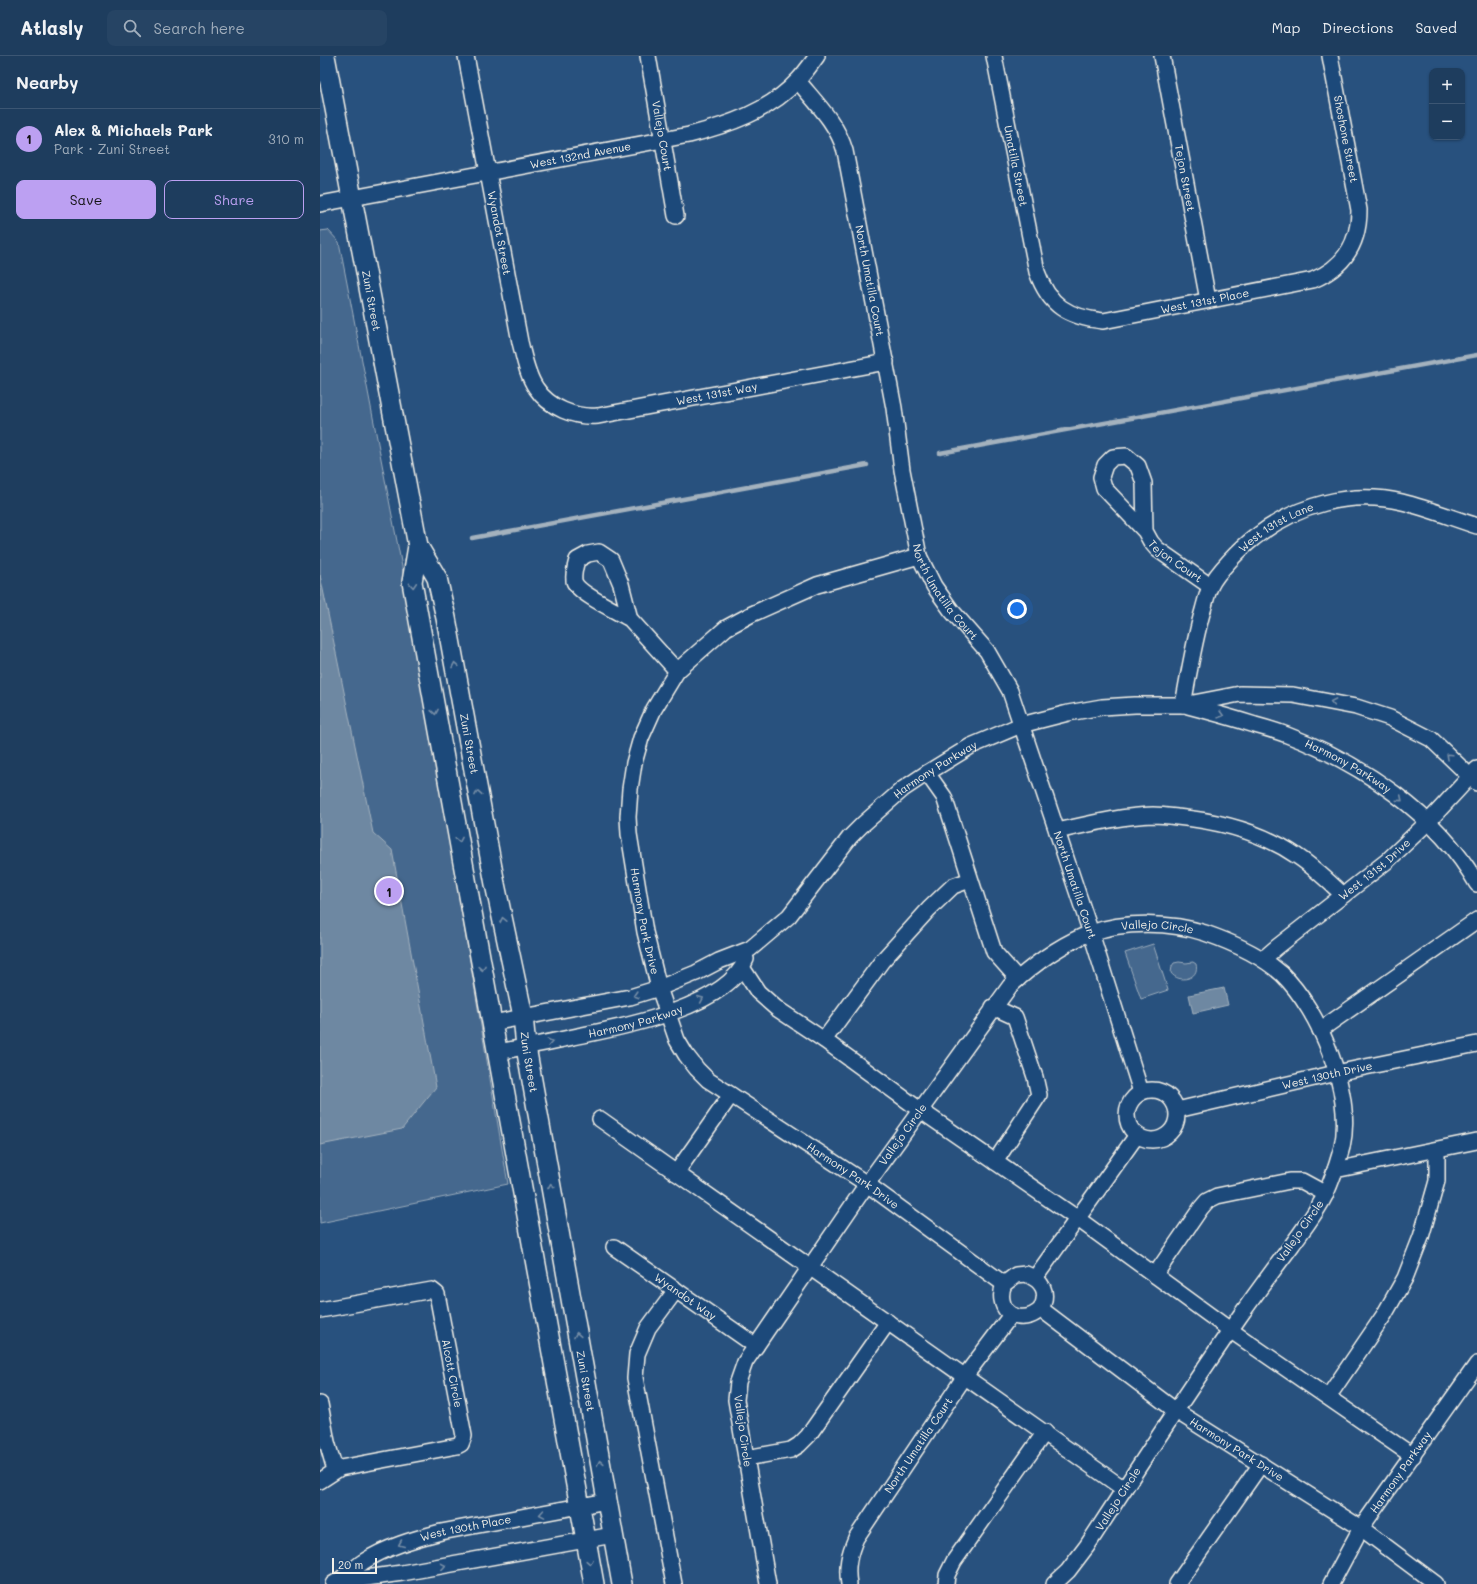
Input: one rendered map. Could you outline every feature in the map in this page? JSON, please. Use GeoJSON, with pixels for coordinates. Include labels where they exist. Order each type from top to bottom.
{"type":"FeatureCollection","features":[{"type":"Feature","properties":{"kind":"main road","name":"Zuni Street"},"geometry":{"type":"LineString","coordinates":[[325,56],[418,546],[437,578],[446,618],[495,884],[523,1016],[526,1047],[622,1584]]}},
{"type":"Feature","properties":{"kind":"main road","name":"Zuni Street"},"geometry":{"type":"LineString","coordinates":[[418,546],[412,582],[594,1584]]}},
{"type":"Feature","properties":{"kind":"street","name":"Wyandot Street"},"geometry":{"type":"LineString","coordinates":[[466,56],[525,364],[535,388],[550,403]]}},
{"type":"Feature","properties":{"kind":"street","name":"Vallejo Court"},"geometry":{"type":"LineString","coordinates":[[648,56],[676,216]]}},
{"type":"Feature","properties":{"kind":"street","name":"West 132nd Avenue"},"geometry":{"type":"LineString","coordinates":[[320,204],[710,130],[742,119],[773,101],[798,81],[817,56]]}},
{"type":"Feature","properties":{"kind":"street","name":"Umatilla Street"},"geometry":{"type":"LineString","coordinates":[[994,56],[1038,275]]}},
{"type":"Feature","properties":{"kind":"street","name":"Tejon Street"},"geometry":{"type":"LineString","coordinates":[[1162,56],[1208,300]]}},
{"type":"Feature","properties":{"kind":"street","name":"Shoshone Street"},"geometry":{"type":"LineString","coordinates":[[1330,56],[1359,210],[1359,222]]}},
{"type":"Feature","properties":{"kind":"street","name":"North Umatilla Court"},"geometry":{"type":"LineString","coordinates":[[798,81],[831,122],[842,141],[886,362],[902,470],[919,556],[934,586],[951,610],[987,651],[1010,691],[1091,933],[1141,1092]]}},
{"type":"Feature","properties":{"kind":"street","name":"West 131st Place"},"geometry":{"type":"LineString","coordinates":[[1038,275],[1046,292],[1055,302],[1068,312],[1084,318],[1103,321],[1313,280],[1334,269],[1349,252],[1354,241],[1359,222]]}},
{"type":"Feature","properties":{"kind":"street","name":"West 131st Way"},"geometry":{"type":"LineString","coordinates":[[550,403],[571,414],[598,416],[886,362]]}},
{"type":"Feature","properties":{"kind":"street","name":"Tejon Court"},"geometry":{"type":"LineString","coordinates":[[1145,531],[1144,483],[1138,466],[1126,456],[1113,457],[1105,465],[1103,471],[1101,478],[1104,488],[1145,531],[1157,549],[1210,586]]}},
{"type":"Feature","properties":{"kind":"street","name":"West 131st Lane"},"geometry":{"type":"LineString","coordinates":[[1183,705],[1192,652],[1210,586],[1232,558],[1246,544],[1266,529],[1281,520],[1317,504],[1345,499],[1382,499],[1420,507],[1477,526]]}},
{"type":"Feature","properties":{"kind":"street"},"geometry":{"type":"LineString","coordinates":[[630,618],[621,584],[611,560],[599,552],[588,554],[577,560],[574,571],[574,582],[581,592],[630,618],[677,671]]}},
{"type":"Feature","properties":{"kind":"street","name":"Harmony Park Drive"},"geometry":{"type":"LineString","coordinates":[[919,556],[817,586],[752,614],[726,628],[714,637],[677,671],[654,710],[634,762],[628,817],[644,932],[659,988],[677,1040],[686,1055],[708,1080],[867,1184],[1004,1284]]}},
{"type":"Feature","properties":{"kind":"street","name":"Harmony Parkway"},"geometry":{"type":"LineString","coordinates":[[492,1023],[630,997],[659,988],[750,949],[789,916],[850,837],[903,789],[971,746],[1022,726],[1068,713],[1102,707],[1183,705],[1240,694],[1293,695],[1356,707],[1390,718],[1431,739],[1475,776]]}},
{"type":"Feature","properties":{"kind":"street","name":"Harmony Parkway"},"geometry":{"type":"LineString","coordinates":[[1183,705],[1287,734],[1342,760],[1391,791],[1428,822],[1470,871],[1477,884]]}},
{"type":"Feature","properties":{"kind":"street"},"geometry":{"type":"LineString","coordinates":[[927,773],[944,797],[994,952],[1018,979]]}},
{"type":"Feature","properties":{"kind":"street","name":"West 131st Drive"},"geometry":{"type":"LineString","coordinates":[[1263,959],[1277,946],[1387,861],[1475,776]]}},
{"type":"Feature","properties":{"kind":"street"},"geometry":{"type":"LineString","coordinates":[[1057,831],[1110,819],[1154,815],[1200,819],[1235,827],[1268,840],[1296,855],[1325,877],[1343,895]]}},
{"type":"Feature","properties":{"kind":"street"},"geometry":{"type":"LineString","coordinates":[[824,1040],[882,961],[929,909],[953,886],[970,880]]}},
{"type":"Feature","properties":{"kind":"street"},"geometry":{"type":"LineString","coordinates":[[1320,1030],[1477,920]]}},
{"type":"Feature","properties":{"kind":"street","name":"Vallejo Circle"},"geometry":{"type":"LineString","coordinates":[[768,1584],[736,1400],[741,1372],[756,1346],[867,1184],[993,1007],[1010,986],[1033,964],[1060,948],[1091,933],[1123,926],[1148,925],[1191,929],[1216,937],[1263,959],[1282,974],[1295,990],[1310,1012],[1330,1051],[1343,1101],[1344,1127],[1342,1145],[1326,1194],[1312,1218],[1230,1330],[1074,1563],[1054,1584]]}},
{"type":"Feature","properties":{"kind":"street","name":"Harmony Parkway"},"geometry":{"type":"LineString","coordinates":[[498,1052],[636,1024],[668,1014],[708,996],[728,982],[743,969],[750,949]]}},
{"type":"Feature","properties":{"kind":"street"},"geometry":{"type":"LineString","coordinates":[[743,969],[758,992],[776,1008],[824,1040],[920,1110],[1078,1219],[1230,1330],[1413,1456]]}},
{"type":"Feature","properties":{"kind":"street"},"geometry":{"type":"LineString","coordinates":[[993,1007],[1014,1017],[1035,1076],[1039,1095],[995,1162]]}},
{"type":"Feature","properties":{"kind":"street","name":"West 130th Drive"},"geometry":{"type":"LineString","coordinates":[[1177,1110],[1336,1073],[1477,1044]]}},
{"type":"Feature","properties":{"kind":"street"},"geometry":{"type":"LineString","coordinates":[[1152,1089],[1163,1092],[1172,1099],[1177,1110],[1177,1120],[1173,1129],[1166,1136],[1156,1140],[1146,1139],[1137,1135],[1129,1125],[1126,1113],[1131,1100],[1141,1092],[1152,1089]]}},
{"type":"Feature","properties":{"kind":"street"},"geometry":{"type":"LineString","coordinates":[[676,1173],[731,1095]]}},
{"type":"Feature","properties":{"kind":"street"},"geometry":{"type":"LineString","coordinates":[[600,1119],[1124,1489]]}},
{"type":"Feature","properties":{"kind":"street"},"geometry":{"type":"LineString","coordinates":[[1035,1278],[1137,1135]]}},
{"type":"Feature","properties":{"kind":"street"},"geometry":{"type":"LineString","coordinates":[[1335,1170],[1477,1141]]}},
{"type":"Feature","properties":{"kind":"street"},"geometry":{"type":"LineString","coordinates":[[1328,1397],[1384,1315],[1405,1278],[1421,1237],[1438,1181],[1437,1150]]}},
{"type":"Feature","properties":{"kind":"street"},"geometry":{"type":"LineString","coordinates":[[1154,1275],[1201,1208],[1207,1201],[1217,1196],[1290,1181],[1302,1181],[1326,1194]]}},
{"type":"Feature","properties":{"kind":"street","name":"Wyandot Way"},"geometry":{"type":"LineString","coordinates":[[614,1247],[756,1346]]}},
{"type":"Feature","properties":{"kind":"street"},"geometry":{"type":"LineString","coordinates":[[1026,1274],[1035,1278],[1042,1285],[1045,1294],[1041,1309],[1030,1317],[1020,1318],[1011,1315],[1004,1307],[1001,1298],[1004,1284],[1016,1275],[1026,1274]]}},
{"type":"Feature","properties":{"kind":"street","name":"Alcott Circle"},"geometry":{"type":"LineString","coordinates":[[320,1310],[432,1290],[435,1291],[437,1294],[464,1436],[461,1444],[458,1446],[340,1468],[320,1481]]}},
{"type":"Feature","properties":{"kind":"street"},"geometry":{"type":"LineString","coordinates":[[674,1584],[635,1378],[637,1354],[648,1328],[676,1290]]}},
{"type":"Feature","properties":{"kind":"street","name":"Harmony Park Drive"},"geometry":{"type":"LineString","coordinates":[[1041,1309],[1176,1411],[1362,1528],[1436,1584]]}},
{"type":"Feature","properties":{"kind":"street","name":"North Umatilla Court"},"geometry":{"type":"LineString","coordinates":[[849,1584],[847,1575],[848,1558],[856,1538],[965,1376],[1011,1315]]}},
{"type":"Feature","properties":{"kind":"street"},"geometry":{"type":"LineString","coordinates":[[746,1458],[791,1450],[799,1445],[808,1436],[888,1322]]}},
{"type":"Feature","properties":{"kind":"street","name":"Harmony Parkway"},"geometry":{"type":"LineString","coordinates":[[1331,1584],[1362,1528],[1477,1364]]}},
{"type":"Feature","properties":{"kind":"street"},"geometry":{"type":"LineString","coordinates":[[320,1404],[327,1442],[335,1470]]}},
{"type":"Feature","properties":{"kind":"street"},"geometry":{"type":"LineString","coordinates":[[946,1584],[947,1576],[954,1561],[1045,1432]]}},
{"type":"Feature","properties":{"kind":"street"},"geometry":{"type":"LineString","coordinates":[[1177,1584],[1261,1464]]}},
{"type":"Feature","properties":{"kind":"street","name":"West 130th Place"},"geometry":{"type":"LineString","coordinates":[[334,1583],[363,1562],[405,1542],[417,1538],[440,1532],[607,1501]]}},
{"type":"Feature","properties":{"kind":"street","name":"West 130th Place"},"geometry":{"type":"LineString","coordinates":[[334,1583],[402,1573],[613,1535]]}},
{"type":"Feature","properties":{"kind":"shaded area"},"geometry":{"type":"Polygon","coordinates":[[[328,230],[339,242],[408,598],[508,1184],[320,1223],[320,231],[328,230]]]}},
{"type":"Feature","properties":{"kind":"shaded area"},"geometry":{"type":"Polygon","coordinates":[[[320,575],[373,833],[392,850],[436,1087],[402,1129],[320,1145],[320,575]]]}},
{"type":"Feature","properties":{"kind":"shaded area"},"geometry":{"type":"Polygon","coordinates":[[[1153,944],[1168,990],[1141,999],[1125,953],[1153,944]]]}},
{"type":"Feature","properties":{"kind":"shaded area"},"geometry":{"type":"Polygon","coordinates":[[[1193,962],[1196,964],[1195,973],[1188,978],[1183,979],[1175,976],[1171,973],[1172,966],[1174,963],[1193,962]]]}},
{"type":"Feature","properties":{"kind":"shaded area"},"geometry":{"type":"Polygon","coordinates":[[[1224,988],[1228,1005],[1193,1013],[1189,995],[1224,988]]]}},
{"type":"Feature","properties":{"kind":"waterway"},"geometry":{"type":"LineString","coordinates":[[940,453],[1477,355]]}},
{"type":"Feature","properties":{"kind":"waterway"},"geometry":{"type":"LineString","coordinates":[[472,538],[867,465]]}},
{"type":"Feature","properties":{"kind":"place","name":"Alex & Michaels Park"},"geometry":{"type":"Point","coordinates":[389,891]}}]}
